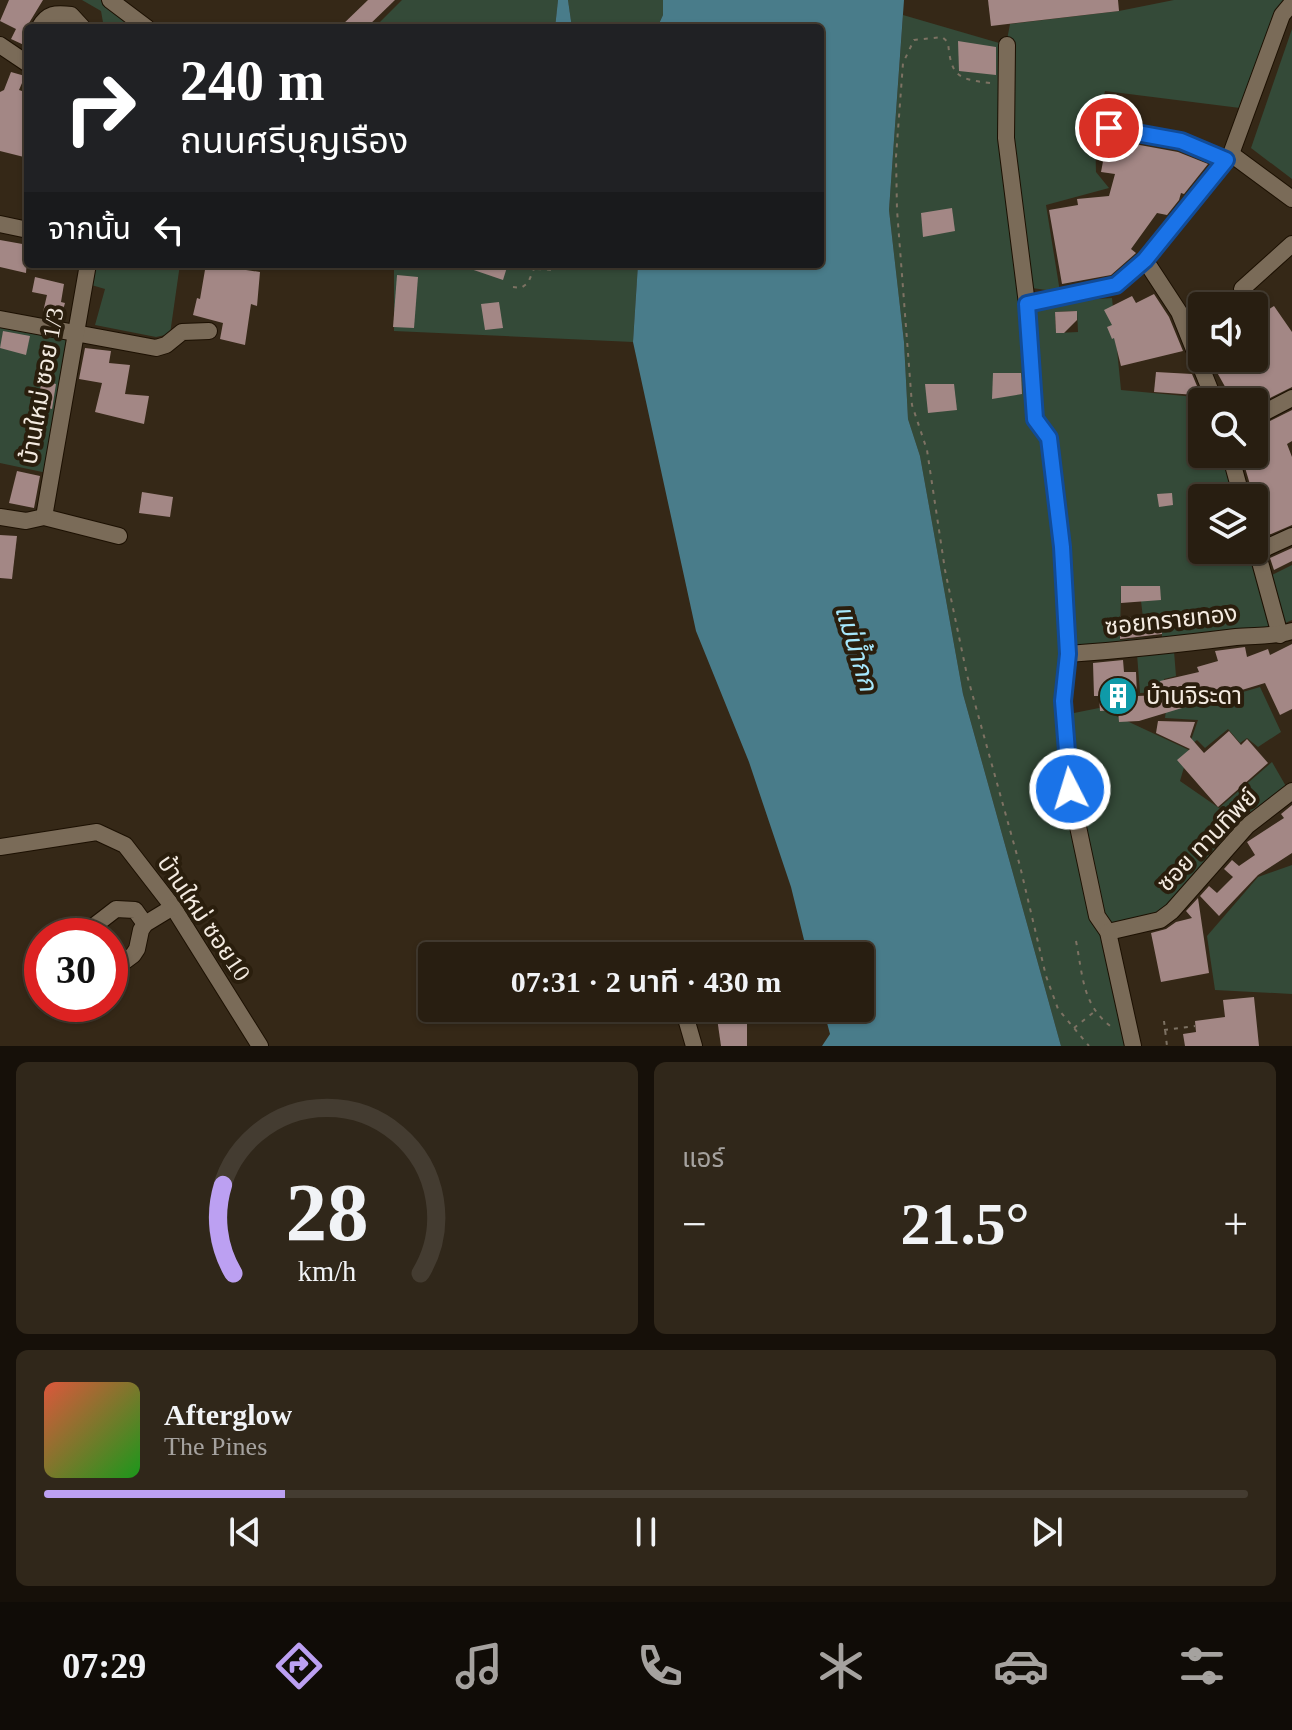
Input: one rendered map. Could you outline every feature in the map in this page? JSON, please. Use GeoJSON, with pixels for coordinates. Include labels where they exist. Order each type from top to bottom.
{"type":"FeatureCollection","features":[{"type":"Feature","properties":{"kind":"street"},"geometry":{"type":"LineString","coordinates":[[110,0],[142,24]]}},
{"type":"Feature","properties":{"kind":"street"},"geometry":{"type":"LineString","coordinates":[[1027,304],[1116,285],[1145,260],[1228,157],[1282,15],[1291,2]]}},
{"type":"Feature","properties":{"kind":"street"},"geometry":{"type":"LineString","coordinates":[[41,24],[56,13],[71,15],[79,24]]}},
{"type":"Feature","properties":{"kind":"street"},"geometry":{"type":"LineString","coordinates":[[0,45],[24,58]]}},
{"type":"Feature","properties":{"kind":"street"},"geometry":{"type":"LineString","coordinates":[[1007,45],[1006,138],[1027,304],[1035,419],[1049,438],[1062,547],[1068,654],[1063,701],[1070,789],[1097,916],[1108,932],[1132,1039]]}},
{"type":"Feature","properties":{"kind":"street"},"geometry":{"type":"LineString","coordinates":[[1109,128],[1181,141],[1228,157],[1292,199]]}},
{"type":"Feature","properties":{"kind":"street"},"geometry":{"type":"LineString","coordinates":[[0,224],[24,229]]}},
{"type":"Feature","properties":{"kind":"street"},"geometry":{"type":"LineString","coordinates":[[1242,289],[1292,244]]}},
{"type":"Feature","properties":{"kind":"street"},"geometry":{"type":"LineString","coordinates":[[1145,260],[1179,312],[1209,388]]}},
{"type":"Feature","properties":{"kind":"street","name":"บ้านใหม่ ซอย 1/3"},"geometry":{"type":"LineString","coordinates":[[44,517],[87,268]]}},
{"type":"Feature","properties":{"kind":"street"},"geometry":{"type":"LineString","coordinates":[[0,319],[156,348],[166,345],[182,332],[209,331]]}},
{"type":"Feature","properties":{"kind":"street"},"geometry":{"type":"LineString","coordinates":[[1268,411],[1292,398]]}},
{"type":"Feature","properties":{"kind":"street"},"geometry":{"type":"LineString","coordinates":[[0,517],[26,521],[44,517],[119,536]]}},
{"type":"Feature","properties":{"kind":"street"},"geometry":{"type":"LineString","coordinates":[[1268,543],[1292,536]]}},
{"type":"Feature","properties":{"kind":"street"},"geometry":{"type":"LineString","coordinates":[[1262,564],[1286,633]]}},
{"type":"Feature","properties":{"kind":"street","name":"ซอยทรายทอง"},"geometry":{"type":"LineString","coordinates":[[1068,654],[1156,648],[1286,633]]}},
{"type":"Feature","properties":{"kind":"street","name":"ซอย ทานทิพย์"},"geometry":{"type":"LineString","coordinates":[[1108,932],[1160,920],[1172,911],[1247,826],[1292,791]]}},
{"type":"Feature","properties":{"kind":"street","name":"บ้านใหม่ ซอย10"},"geometry":{"type":"LineString","coordinates":[[0,847],[97,832],[125,845],[173,907],[260,1046]]}},
{"type":"Feature","properties":{"kind":"street"},"geometry":{"type":"LineString","coordinates":[[128,959],[137,949],[145,924],[173,907]]}},
{"type":"Feature","properties":{"kind":"street"},"geometry":{"type":"LineString","coordinates":[[104,918],[116,909],[135,910],[145,924]]}},
{"type":"Feature","properties":{"kind":"street"},"geometry":{"type":"LineString","coordinates":[[687,1022],[694,1046]]}},
{"type":"Feature","properties":{"kind":"path"},"geometry":{"type":"LineString","coordinates":[[1007,85],[964,80],[950,63],[948,42],[942,37],[914,40],[903,63],[896,157],[912,405],[927,450],[941,546],[967,675],[1020,866],[1046,976],[1058,1009],[1089,1046]]}},
{"type":"Feature","properties":{"kind":"path"},"geometry":{"type":"LineString","coordinates":[[513,287],[521,288],[528,283],[535,268]]}},
{"type":"Feature","properties":{"kind":"path"},"geometry":{"type":"LineString","coordinates":[[538,268],[540,271],[555,268]]}},
{"type":"Feature","properties":{"kind":"path"},"geometry":{"type":"LineString","coordinates":[[1076,941],[1086,993],[1094,1012],[1132,1039]]}},
{"type":"Feature","properties":{"kind":"path"},"geometry":{"type":"LineString","coordinates":[[1073,1029],[1094,1012]]}},
{"type":"Feature","properties":{"kind":"path"},"geometry":{"type":"LineString","coordinates":[[1164,1021],[1167,1046]]}},
{"type":"Feature","properties":{"kind":"path"},"geometry":{"type":"LineString","coordinates":[[1164,1030],[1195,1026]]}},
{"type":"Feature","properties":{"kind":"green space"},"geometry":{"type":"Polygon","coordinates":[[[82,0],[102,0],[135,24],[103,24],[101,11],[82,0]]]}},
{"type":"Feature","properties":{"kind":"green space"},"geometry":{"type":"Polygon","coordinates":[[[402,0],[558,0],[555,24],[378,24],[402,0]]]}},
{"type":"Feature","properties":{"kind":"green space"},"geometry":{"type":"Polygon","coordinates":[[[568,0],[663,0],[663,15],[659,24],[571,24],[568,0]]]}},
{"type":"Feature","properties":{"kind":"green space"},"geometry":{"type":"Polygon","coordinates":[[[1174,0],[1289,0],[1248,109],[1105,91],[1095,133],[1096,172],[1109,188],[1046,205],[1060,292],[1025,287],[1027,304],[1112,298],[1121,390],[1188,396],[1188,468],[1234,468],[1238,484],[1188,484],[1188,564],[1258,564],[1280,635],[1068,655],[1064,715],[1099,708],[1189,750],[1180,781],[1219,808],[1272,762],[1287,788],[1172,911],[1109,933],[1133,1046],[1061,1046],[963,694],[920,456],[908,419],[904,342],[889,210],[903,15],[1006,45],[1010,24],[1119,11],[1174,0]],[[1077,311],[1055,312],[1056,333],[1078,332],[1077,311]],[[1121,587],[1120,640],[1162,637],[1162,620],[1143,618],[1141,601],[1121,587]]]}},
{"type":"Feature","properties":{"kind":"green space"},"geometry":{"type":"Polygon","coordinates":[[[1292,29],[1292,179],[1251,148],[1292,29]]]}},
{"type":"Feature","properties":{"kind":"green space"},"geometry":{"type":"Polygon","coordinates":[[[90,268],[179,268],[170,334],[156,337],[95,325],[105,289],[88,284],[90,268]]]}},
{"type":"Feature","properties":{"kind":"green space"},"geometry":{"type":"Polygon","coordinates":[[[394,268],[638,268],[633,342],[394,331],[394,268]]]}},
{"type":"Feature","properties":{"kind":"green space"},"geometry":{"type":"Polygon","coordinates":[[[0,323],[71,334],[47,473],[0,463],[0,323]]]}},
{"type":"Feature","properties":{"kind":"green space"},"geometry":{"type":"Polygon","coordinates":[[[1292,565],[1292,620],[1281,625],[1268,577],[1292,565]]]}},
{"type":"Feature","properties":{"kind":"green space"},"geometry":{"type":"Polygon","coordinates":[[[1174,651],[1176,676],[1164,679],[1165,687],[1160,688],[1160,692],[1140,693],[1137,654],[1174,651]]]}},
{"type":"Feature","properties":{"kind":"green space"},"geometry":{"type":"Polygon","coordinates":[[[1260,687],[1281,732],[1258,747],[1247,738],[1240,743],[1228,729],[1205,748],[1197,740],[1189,746],[1198,720],[1165,718],[1166,710],[1205,703],[1260,687]]]}},
{"type":"Feature","properties":{"kind":"green space"},"geometry":{"type":"Polygon","coordinates":[[[1292,865],[1292,994],[1215,990],[1207,936],[1258,877],[1292,865]]]}},
{"type":"Feature","properties":{"kind":"water"},"geometry":{"type":"Polygon","coordinates":[[[558,0],[568,0],[571,24],[555,24],[558,0]]]}},
{"type":"Feature","properties":{"kind":"water","name":"แม่น้ำกก"},"geometry":{"type":"Polygon","coordinates":[[[663,0],[904,0],[889,210],[904,342],[908,419],[920,456],[963,694],[1061,1046],[822,1046],[830,1034],[827,1022],[874,1022],[874,942],[805,942],[791,887],[749,762],[696,631],[633,342],[638,268],[824,268],[824,24],[659,24],[663,15],[663,0]]]}},
{"type":"Feature","properties":{"kind":"building"},"geometry":{"type":"Polygon","coordinates":[[[9,0],[43,0],[29,24],[24,24],[24,45],[11,39],[16,29],[0,21],[9,0]]]}},
{"type":"Feature","properties":{"kind":"building"},"geometry":{"type":"Polygon","coordinates":[[[368,0],[395,0],[370,24],[343,24],[368,0]]]}},
{"type":"Feature","properties":{"kind":"building"},"geometry":{"type":"Polygon","coordinates":[[[988,0],[1118,0],[1119,11],[991,26],[988,0]]]}},
{"type":"Feature","properties":{"kind":"building"},"geometry":{"type":"Polygon","coordinates":[[[958,41],[996,47],[996,75],[959,71],[958,41]]]}},
{"type":"Feature","properties":{"kind":"building"},"geometry":{"type":"Polygon","coordinates":[[[11,72],[24,76],[19,90],[24,92],[24,157],[0,151],[0,92],[4,90],[11,72]]]}},
{"type":"Feature","properties":{"kind":"building"},"geometry":{"type":"Polygon","coordinates":[[[1099,133],[1107,139],[1178,152],[1208,164],[1184,194],[1181,193],[1167,215],[1157,213],[1131,249],[1136,253],[1111,275],[1062,284],[1049,210],[1078,205],[1077,199],[1109,196],[1115,174],[1101,172],[1105,151],[1101,150],[1103,141],[1098,141],[1099,133]]]}},
{"type":"Feature","properties":{"kind":"building"},"geometry":{"type":"Polygon","coordinates":[[[952,208],[955,231],[923,237],[921,213],[952,208]]]}},
{"type":"Feature","properties":{"kind":"building"},"geometry":{"type":"Polygon","coordinates":[[[0,240],[24,244],[26,273],[0,267],[0,240]]]}},
{"type":"Feature","properties":{"kind":"building"},"geometry":{"type":"Polygon","coordinates":[[[205,268],[260,272],[257,306],[251,304],[245,345],[220,339],[223,323],[193,315],[197,298],[200,299],[205,268]]]}},
{"type":"Feature","properties":{"kind":"building"},"geometry":{"type":"Polygon","coordinates":[[[468,268],[507,268],[503,280],[468,268]]]}},
{"type":"Feature","properties":{"kind":"building"},"geometry":{"type":"Polygon","coordinates":[[[397,275],[418,277],[414,328],[393,327],[397,275]]]}},
{"type":"Feature","properties":{"kind":"building"},"geometry":{"type":"Polygon","coordinates":[[[35,277],[64,284],[61,302],[65,303],[61,317],[43,312],[47,295],[32,292],[35,277]]]}},
{"type":"Feature","properties":{"kind":"building"},"geometry":{"type":"Polygon","coordinates":[[[1154,294],[1169,317],[1183,351],[1121,366],[1114,338],[1107,327],[1112,325],[1104,310],[1132,296],[1136,303],[1154,294]]]}},
{"type":"Feature","properties":{"kind":"building"},"geometry":{"type":"Polygon","coordinates":[[[499,302],[503,328],[485,330],[481,304],[499,302]]]}},
{"type":"Feature","properties":{"kind":"building"},"geometry":{"type":"Polygon","coordinates":[[[1274,306],[1292,332],[1292,387],[1268,399],[1268,388],[1226,388],[1217,372],[1268,372],[1268,310],[1274,306]]]}},
{"type":"Feature","properties":{"kind":"building"},"geometry":{"type":"Polygon","coordinates":[[[1077,311],[1077,320],[1064,333],[1056,333],[1055,312],[1077,311]]]}},
{"type":"Feature","properties":{"kind":"building"},"geometry":{"type":"Polygon","coordinates":[[[3,331],[30,336],[26,355],[0,348],[3,331]]]}},
{"type":"Feature","properties":{"kind":"building"},"geometry":{"type":"Polygon","coordinates":[[[85,348],[111,351],[109,363],[130,365],[125,394],[149,396],[144,424],[95,412],[102,383],[79,379],[85,348]]]}},
{"type":"Feature","properties":{"kind":"building"},"geometry":{"type":"Polygon","coordinates":[[[1156,372],[1192,374],[1197,386],[1188,388],[1188,394],[1154,392],[1156,372]]]}},
{"type":"Feature","properties":{"kind":"building"},"geometry":{"type":"Polygon","coordinates":[[[993,373],[1021,373],[1022,394],[992,399],[993,373]]]}},
{"type":"Feature","properties":{"kind":"building"},"geometry":{"type":"Polygon","coordinates":[[[42,381],[56,384],[52,409],[36,405],[42,381]]]}},
{"type":"Feature","properties":{"kind":"building"},"geometry":{"type":"Polygon","coordinates":[[[925,384],[954,384],[957,410],[928,413],[925,384]]]}},
{"type":"Feature","properties":{"kind":"building"},"geometry":{"type":"Polygon","coordinates":[[[1292,410],[1292,441],[1287,444],[1292,457],[1292,525],[1268,535],[1268,484],[1250,484],[1245,468],[1268,468],[1268,422],[1292,410]]]}},
{"type":"Feature","properties":{"kind":"building"},"geometry":{"type":"Polygon","coordinates":[[[17,471],[40,476],[34,508],[9,503],[17,471]]]}},
{"type":"Feature","properties":{"kind":"building"},"geometry":{"type":"Polygon","coordinates":[[[142,492],[173,497],[170,517],[139,513],[142,492]]]}},
{"type":"Feature","properties":{"kind":"building"},"geometry":{"type":"Polygon","coordinates":[[[1172,493],[1173,505],[1159,507],[1157,494],[1172,493]]]}},
{"type":"Feature","properties":{"kind":"building"},"geometry":{"type":"Polygon","coordinates":[[[0,535],[17,536],[12,579],[0,578],[0,535]]]}},
{"type":"Feature","properties":{"kind":"building"},"geometry":{"type":"Polygon","coordinates":[[[1292,548],[1292,561],[1274,570],[1270,558],[1292,548]]]}},
{"type":"Feature","properties":{"kind":"building"},"geometry":{"type":"Polygon","coordinates":[[[1121,586],[1160,586],[1161,600],[1121,603],[1121,586]]]}},
{"type":"Feature","properties":{"kind":"building"},"geometry":{"type":"Polygon","coordinates":[[[1120,616],[1162,620],[1162,634],[1120,639],[1120,616]]]}},
{"type":"Feature","properties":{"kind":"building"},"geometry":{"type":"Polygon","coordinates":[[[1292,644],[1292,709],[1280,715],[1265,683],[1139,721],[1119,722],[1118,710],[1100,711],[1099,696],[1094,696],[1093,663],[1123,660],[1124,672],[1136,672],[1137,696],[1163,695],[1160,681],[1199,672],[1197,667],[1218,661],[1215,651],[1245,647],[1247,657],[1268,649],[1270,655],[1292,644]]]}},
{"type":"Feature","properties":{"kind":"building"},"geometry":{"type":"Polygon","coordinates":[[[1158,721],[1195,722],[1190,737],[1204,753],[1229,731],[1241,745],[1247,739],[1268,763],[1218,807],[1177,760],[1190,749],[1156,733],[1158,721]]]}},
{"type":"Feature","properties":{"kind":"building"},"geometry":{"type":"Polygon","coordinates":[[[1292,805],[1292,853],[1258,875],[1219,916],[1200,896],[1209,886],[1217,893],[1233,877],[1224,869],[1232,860],[1239,866],[1255,855],[1247,842],[1284,818],[1281,814],[1292,805]]]}},
{"type":"Feature","properties":{"kind":"building"},"geometry":{"type":"Polygon","coordinates":[[[1198,898],[1209,973],[1161,982],[1151,933],[1192,918],[1186,911],[1198,898]]]}},
{"type":"Feature","properties":{"kind":"building"},"geometry":{"type":"Polygon","coordinates":[[[1254,997],[1259,1046],[1185,1046],[1183,1034],[1196,1032],[1195,1021],[1225,1017],[1223,1000],[1254,997]]]}},
{"type":"Feature","properties":{"kind":"building"},"geometry":{"type":"Polygon","coordinates":[[[718,1022],[747,1022],[747,1046],[721,1046],[718,1022]]]}},
{"type":"Feature","properties":{"kind":"place","name":"บ้านจิระดา"},"geometry":{"type":"Point","coordinates":[1118,696]}},
{"type":"Feature","properties":{"kind":"route"},"geometry":{"type":"LineString","coordinates":[[1070,789],[1063,701],[1068,654],[1062,547],[1049,438],[1035,419],[1027,304],[1116,285],[1145,260],[1226,160],[1181,141],[1109,128]]}}]}
